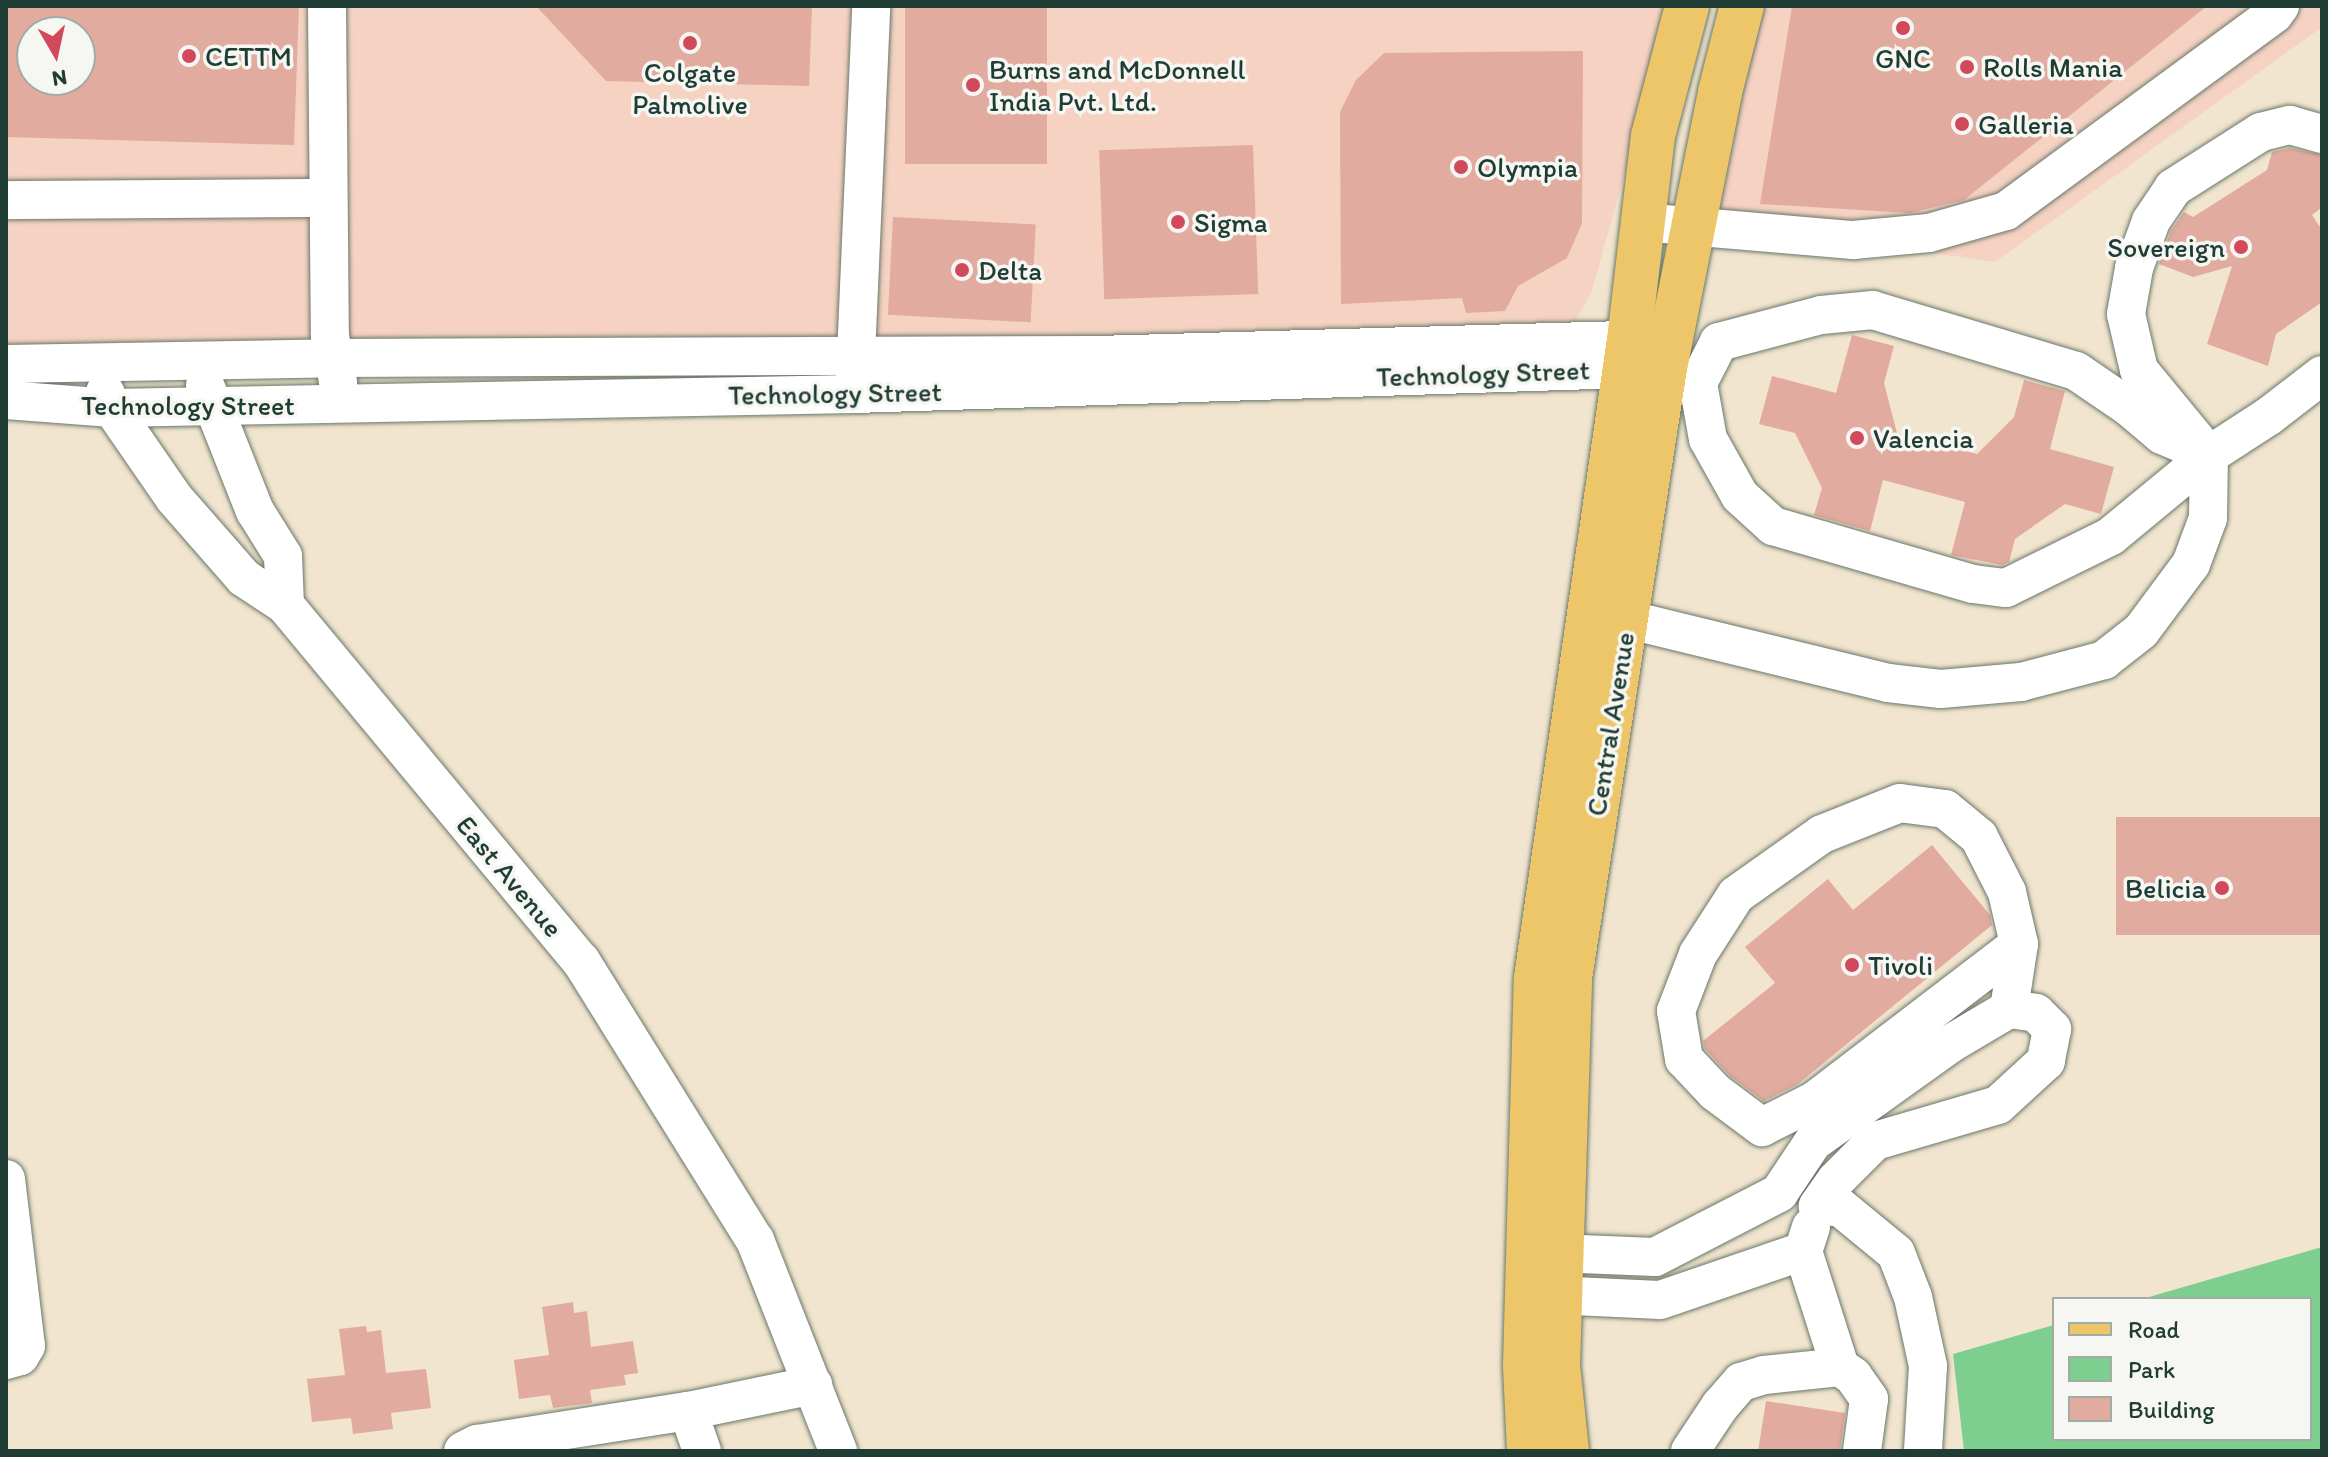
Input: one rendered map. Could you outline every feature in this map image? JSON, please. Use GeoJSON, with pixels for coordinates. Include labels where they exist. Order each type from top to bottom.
{"type":"FeatureCollection","features":[{"type":"Feature","properties":{"kind":"main road","name":"Central Avenue"},"geometry":{"type":"LineString","coordinates":[[1529,1451],[1525,1365],[1544,1274],[1570,978],[1626,619],[1647,353],[1641,222],[1653,136],[1688,6]]}},
{"type":"Feature","properties":{"kind":"main road","name":"Central Avenue"},"geometry":{"type":"LineString","coordinates":[[1567,1451],[1544,1274],[1536,978],[1647,353],[1692,229],[1740,14]]}},
{"type":"Feature","properties":{"kind":"street"},"geometry":{"type":"LineString","coordinates":[[327,6],[326,198],[330,336],[341,404]]}},
{"type":"Feature","properties":{"kind":"street"},"geometry":{"type":"LineString","coordinates":[[855,394],[871,6]]}},
{"type":"Feature","properties":{"kind":"street"},"geometry":{"type":"LineString","coordinates":[[1688,6],[1740,14]]}},
{"type":"Feature","properties":{"kind":"street"},"geometry":{"type":"LineString","coordinates":[[1641,222],[1692,229],[1853,240],[1929,233],[2006,211],[2274,14],[2280,6]]}},
{"type":"Feature","properties":{"kind":"street"},"geometry":{"type":"LineString","coordinates":[[1626,619],[1888,683],[1941,689],[2021,682],[2104,660],[2141,631],[2191,564],[2208,518],[2209,455],[2139,370],[2126,314],[2134,268],[2151,221],[2173,188],[2261,132],[2290,125],[2322,134]]}},
{"type":"Feature","properties":{"kind":"street"},"geometry":{"type":"LineString","coordinates":[[6,200],[326,198]]}},
{"type":"Feature","properties":{"kind":"street"},"geometry":{"type":"LineString","coordinates":[[2209,455],[2162,435],[2129,407],[2076,371],[1873,310],[1821,315],[1719,342],[1698,383],[1708,439],[1740,496],[1773,526],[1973,584],[2006,588],[2111,536],[2209,455],[2269,416],[2322,375]]}},
{"type":"Feature","properties":{"kind":"street","name":"Technology Street"},"geometry":{"type":"LineString","coordinates":[[6,400],[112,408],[855,394],[1248,366],[1647,353]]}},
{"type":"Feature","properties":{"kind":"street"},"geometry":{"type":"LineString","coordinates":[[6,364],[335,358],[856,356],[1248,366]]}},
{"type":"Feature","properties":{"kind":"street"},"geometry":{"type":"LineString","coordinates":[[197,360],[212,406],[255,511],[283,556],[285,605]]}},
{"type":"Feature","properties":{"kind":"street","name":"East Avenue"},"geometry":{"type":"LineString","coordinates":[[93,362],[112,408],[174,498],[244,578],[285,605],[581,961],[755,1240],[838,1451]]}},
{"type":"Feature","properties":{"kind":"street"},"geometry":{"type":"LineString","coordinates":[[2009,1009],[2019,944],[2007,892],[1979,837],[1945,809],[1900,803],[1822,834],[1736,895],[1698,954],[1676,1011],[1684,1059],[1715,1092],[1762,1127],[1814,1101],[2019,944]]}},
{"type":"Feature","properties":{"kind":"street"},"geometry":{"type":"LineString","coordinates":[[1544,1274],[1655,1257],[1779,1193],[1813,1142],[1950,1044],[2009,1009],[2036,1013],[2052,1029],[2046,1061],[1998,1105],[1875,1141],[1836,1180],[1818,1206],[1803,1251],[1840,1367],[1853,1376],[1869,1399],[1862,1451]]}},
{"type":"Feature","properties":{"kind":"street"},"geometry":{"type":"LineString","coordinates":[[6,1179],[26,1346],[20,1356],[6,1360]]}},
{"type":"Feature","properties":{"kind":"street"},"geometry":{"type":"LineString","coordinates":[[1779,1193],[1818,1206],[1840,1207],[1896,1253],[1913,1297],[1928,1366],[1923,1451]]}},
{"type":"Feature","properties":{"kind":"street"},"geometry":{"type":"LineString","coordinates":[[1544,1274],[1644,1300],[1660,1300],[1803,1251]]}},
{"type":"Feature","properties":{"kind":"street"},"geometry":{"type":"LineString","coordinates":[[1643,1257],[1644,1300]]}},
{"type":"Feature","properties":{"kind":"street"},"geometry":{"type":"LineString","coordinates":[[1690,1451],[1720,1406],[1741,1382],[1764,1375],[1840,1367]]}},
{"type":"Feature","properties":{"kind":"street"},"geometry":{"type":"LineString","coordinates":[[463,1451],[477,1444],[688,1411],[813,1385]]}},
{"type":"Feature","properties":{"kind":"street"},"geometry":{"type":"LineString","coordinates":[[688,1411],[702,1451]]}},
{"type":"Feature","properties":{"kind":"shaded area"},"geometry":{"type":"Polygon","coordinates":[[[6,6],[1671,6],[1591,294],[1572,325],[1396,334],[6,349],[6,6]]]}},
{"type":"Feature","properties":{"kind":"shaded area","name":"Galleria"},"geometry":{"type":"Polygon","coordinates":[[[1763,6],[2322,6],[2322,27],[1995,262],[1714,221],[1763,6]]]}},
{"type":"Feature","properties":{"kind":"green space"},"geometry":{"type":"Polygon","coordinates":[[[2322,1247],[2322,1451],[1964,1451],[1953,1354],[2052,1326],[2052,1441],[2312,1441],[2312,1297],[2149,1297],[2322,1247]]]}},
{"type":"Feature","properties":{"kind":"building","name":"CETTM"},"geometry":{"type":"Polygon","coordinates":[[[6,6],[299,6],[294,145],[6,137],[6,6]]]}},
{"type":"Feature","properties":{"kind":"building","name":"Colgate Palmolive"},"geometry":{"type":"Polygon","coordinates":[[[536,6],[812,6],[809,86],[606,81],[536,6]]]}},
{"type":"Feature","properties":{"kind":"building","name":"Burns and McDonnell India Pvt. Ltd."},"geometry":{"type":"Polygon","coordinates":[[[905,6],[1047,6],[1047,164],[905,164],[905,6]]]}},
{"type":"Feature","properties":{"kind":"building"},"geometry":{"type":"Polygon","coordinates":[[[1792,6],[2207,6],[1964,200],[1910,213],[1760,204],[1792,6]]]}},
{"type":"Feature","properties":{"kind":"building","name":"Olympia"},"geometry":{"type":"Polygon","coordinates":[[[1583,51],[1582,223],[1567,258],[1518,286],[1505,311],[1466,313],[1462,298],[1341,304],[1340,112],[1356,80],[1384,53],[1583,51]]]}},
{"type":"Feature","properties":{"kind":"building","name":"Sigma"},"geometry":{"type":"Polygon","coordinates":[[[1253,145],[1258,294],[1104,299],[1099,150],[1253,145]]]}},
{"type":"Feature","properties":{"kind":"building","name":"Sovereign"},"geometry":{"type":"Polygon","coordinates":[[[2290,148],[2322,155],[2322,207],[2312,215],[2322,230],[2322,302],[2276,334],[2268,366],[2207,344],[2232,266],[2193,277],[2159,264],[2171,231],[2184,212],[2193,217],[2267,170],[2272,152],[2290,148]]]}},
{"type":"Feature","properties":{"kind":"building","name":"Delta"},"geometry":{"type":"Polygon","coordinates":[[[893,217],[1036,224],[1031,322],[888,315],[893,217]]]}},
{"type":"Feature","properties":{"kind":"building"},"geometry":{"type":"Polygon","coordinates":[[[1852,335],[1894,346],[1884,383],[1897,433],[1977,454],[2014,417],[2024,380],[2065,391],[2050,449],[2114,467],[2101,514],[2065,504],[2015,539],[2009,562],[2002,565],[1951,555],[1965,502],[1883,480],[1870,531],[1814,515],[1822,488],[1795,433],[1759,424],[1772,376],[1836,393],[1852,335]]]}},
{"type":"Feature","properties":{"kind":"building","name":"Belicia"},"geometry":{"type":"Polygon","coordinates":[[[2116,817],[2322,817],[2322,935],[2116,935],[2116,817]]]}},
{"type":"Feature","properties":{"kind":"building","name":"Tivoli"},"geometry":{"type":"Polygon","coordinates":[[[1932,845],[1990,915],[1992,925],[1798,1084],[1764,1101],[1730,1076],[1705,1049],[1703,1041],[1775,983],[1745,947],[1828,879],[1853,910],[1932,845]]]}},
{"type":"Feature","properties":{"kind":"building"},"geometry":{"type":"Polygon","coordinates":[[[573,1302],[574,1313],[587,1311],[591,1347],[633,1341],[638,1373],[624,1375],[626,1385],[590,1390],[592,1403],[553,1408],[550,1395],[519,1399],[514,1360],[549,1355],[542,1307],[573,1302]]]}},
{"type":"Feature","properties":{"kind":"building"},"geometry":{"type":"Polygon","coordinates":[[[366,1326],[367,1332],[381,1330],[386,1373],[426,1369],[431,1408],[391,1413],[393,1429],[353,1434],[351,1418],[312,1422],[307,1379],[345,1375],[339,1329],[366,1326]]]}},
{"type":"Feature","properties":{"kind":"building"},"geometry":{"type":"Polygon","coordinates":[[[1766,1401],[1845,1413],[1840,1451],[1758,1451],[1766,1401]]]}},
{"type":"Feature","properties":{"kind":"place","name":"GNC"},"geometry":{"type":"Point","coordinates":[1903,28]}},
{"type":"Feature","properties":{"kind":"place","name":"Colgate Palmolive"},"geometry":{"type":"Point","coordinates":[690,43]}},
{"type":"Feature","properties":{"kind":"place","name":"CETTM"},"geometry":{"type":"Point","coordinates":[189,56]}},
{"type":"Feature","properties":{"kind":"place","name":"Rolls Mania"},"geometry":{"type":"Point","coordinates":[1967,67]}},
{"type":"Feature","properties":{"kind":"place","name":"Burns and McDonnell India Pvt. Ltd."},"geometry":{"type":"Point","coordinates":[973,85]}},
{"type":"Feature","properties":{"kind":"place","name":"Galleria"},"geometry":{"type":"Point","coordinates":[1962,124]}},
{"type":"Feature","properties":{"kind":"place","name":"Olympia"},"geometry":{"type":"Point","coordinates":[1461,167]}},
{"type":"Feature","properties":{"kind":"place","name":"Sigma"},"geometry":{"type":"Point","coordinates":[1178,222]}},
{"type":"Feature","properties":{"kind":"place","name":"Sovereign"},"geometry":{"type":"Point","coordinates":[2241,247]}},
{"type":"Feature","properties":{"kind":"place","name":"Delta"},"geometry":{"type":"Point","coordinates":[962,270]}},
{"type":"Feature","properties":{"kind":"place","name":"Valencia"},"geometry":{"type":"Point","coordinates":[1857,438]}},
{"type":"Feature","properties":{"kind":"place","name":"Belicia"},"geometry":{"type":"Point","coordinates":[2222,888]}},
{"type":"Feature","properties":{"kind":"place","name":"Tivoli"},"geometry":{"type":"Point","coordinates":[1852,965]}}]}
